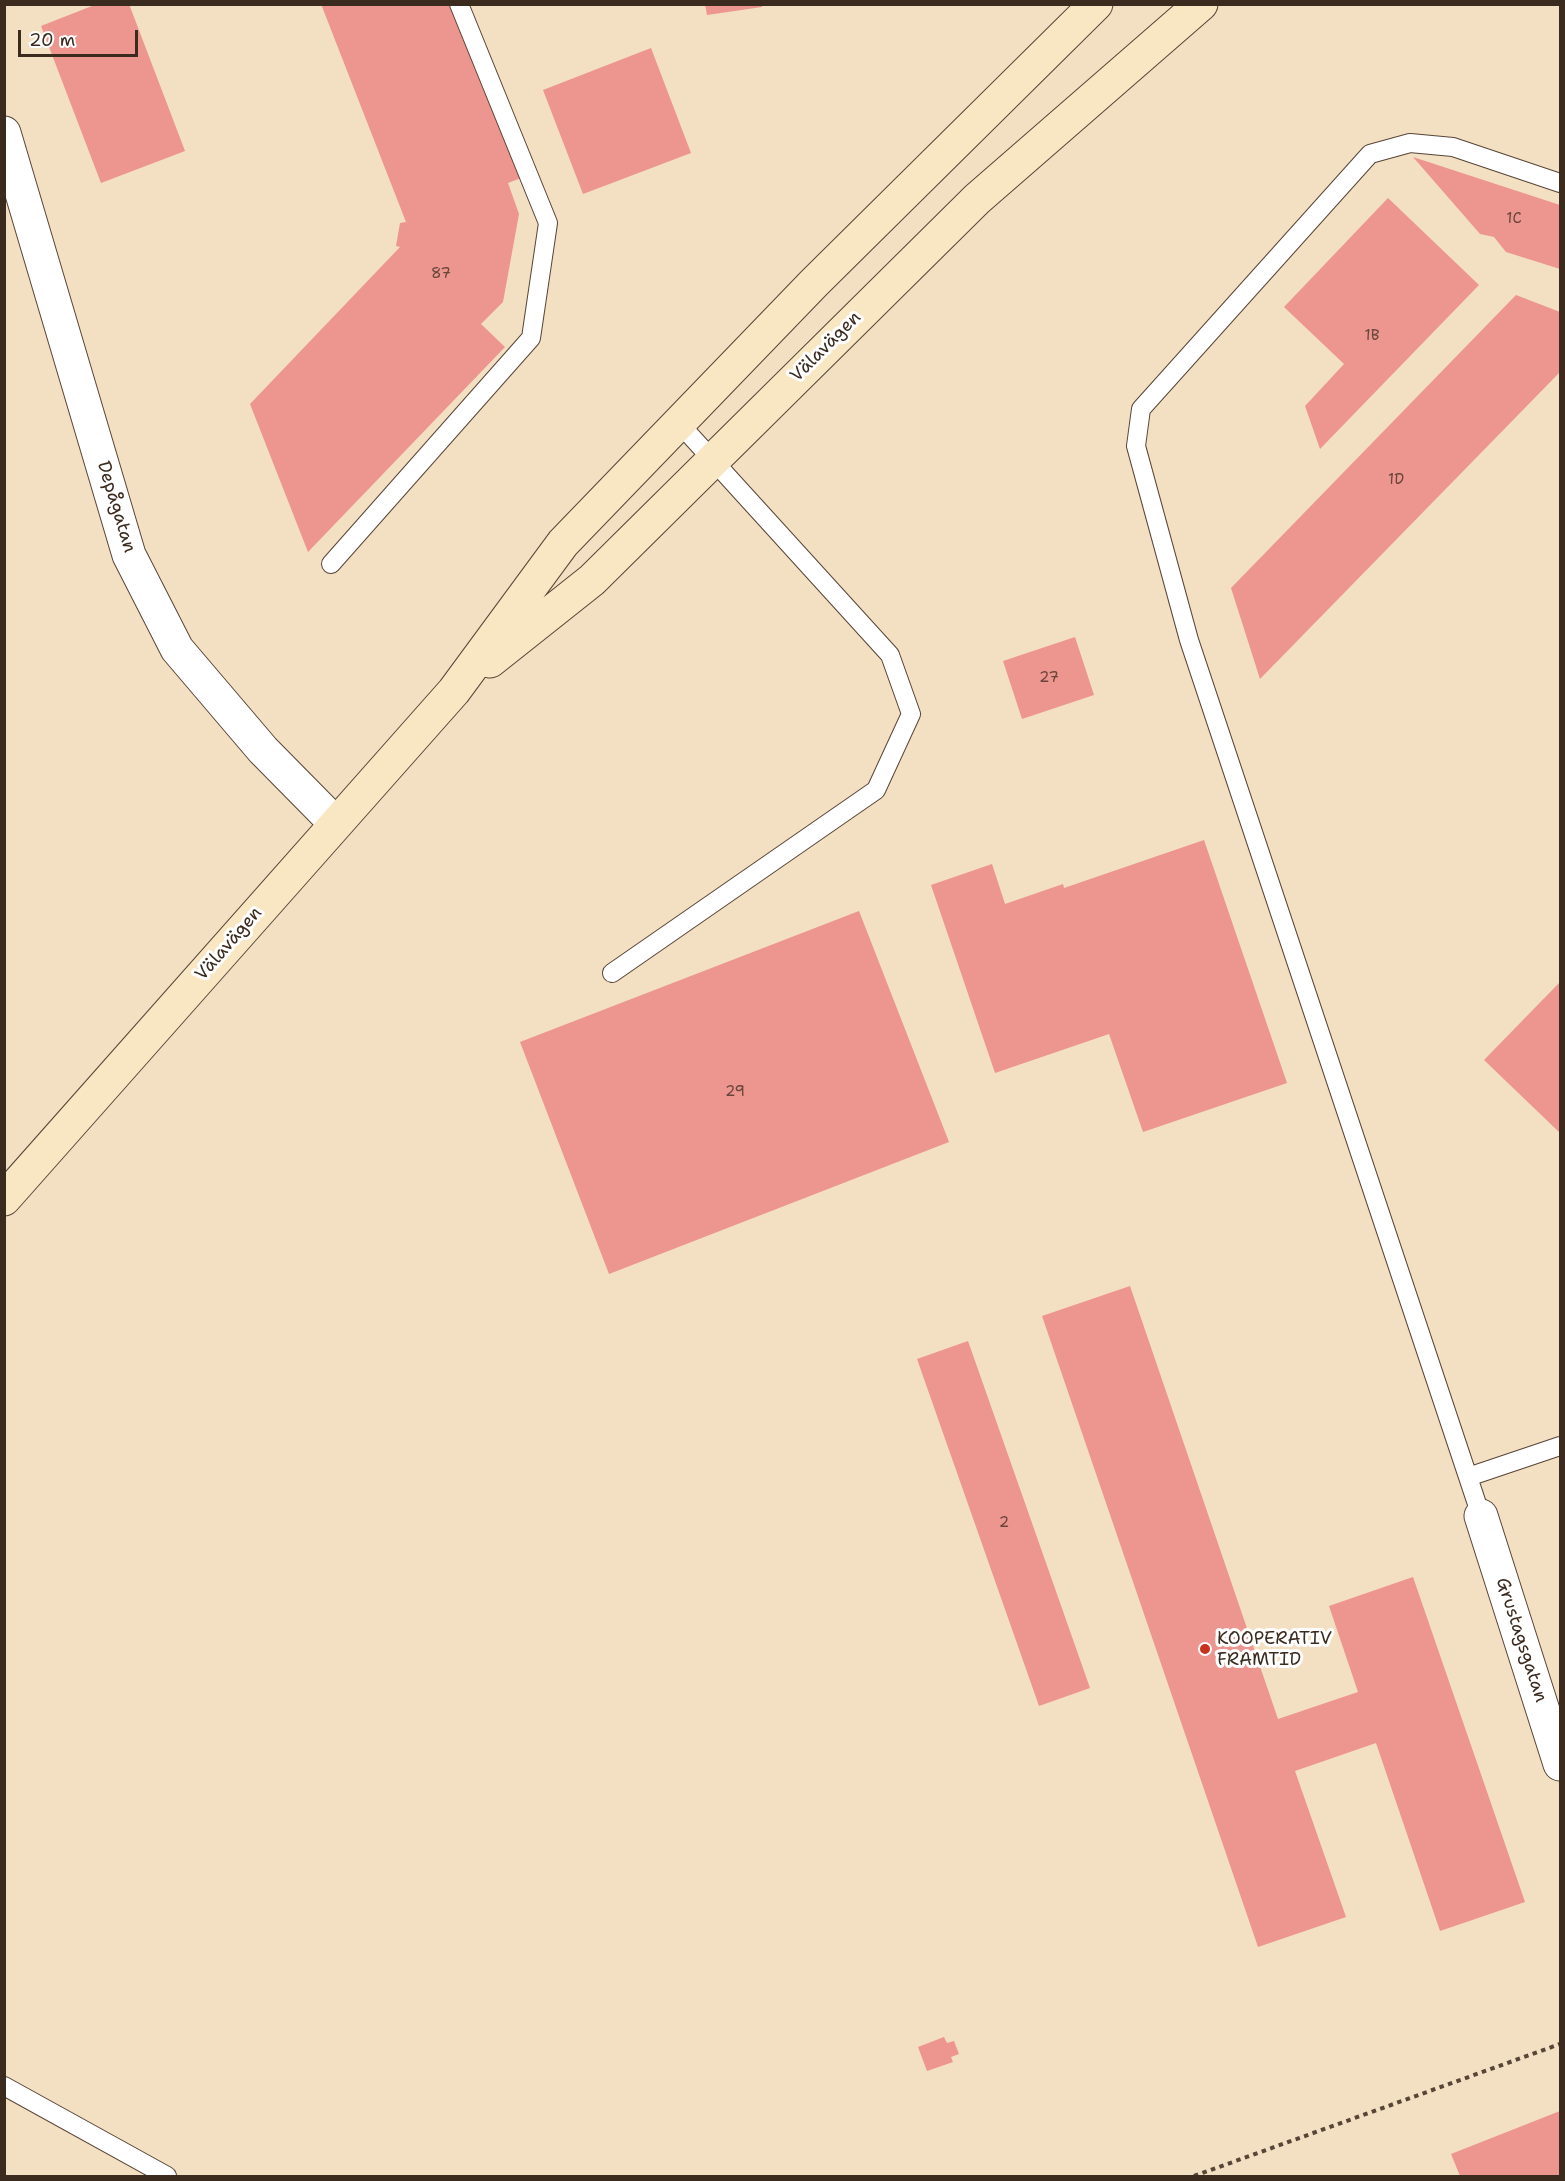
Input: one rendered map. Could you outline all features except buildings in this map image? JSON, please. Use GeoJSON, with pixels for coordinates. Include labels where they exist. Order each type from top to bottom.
{"type":"FeatureCollection","features":[{"type":"Feature","properties":{"kind":"main road","name":"Välavägen"},"geometry":{"type":"LineString","coordinates":[[4,1199],[454,691],[563,543],[814,283],[1096,4]]}},
{"type":"Feature","properties":{"kind":"main road","name":"Välavägen"},"geometry":{"type":"LineString","coordinates":[[454,691],[592,580],[977,199],[1201,4]]}},
{"type":"Feature","properties":{"kind":"street","name":"Depågatan"},"geometry":{"type":"LineString","coordinates":[[4,133],[129,555],[177,649],[263,750],[335,823]]}},
{"type":"Feature","properties":{"kind":"street","name":"Grustagsgatan"},"geometry":{"type":"LineString","coordinates":[[1481,1516],[1560,1764]]}},
{"type":"Feature","properties":{"kind":"lane"},"geometry":{"type":"LineString","coordinates":[[331,564],[531,338],[548,223],[459,4]]}},
{"type":"Feature","properties":{"kind":"lane"},"geometry":{"type":"LineString","coordinates":[[1481,1516],[1189,640],[1137,446],[1141,409],[1370,154],[1410,143],[1453,147],[1560,183]]}},
{"type":"Feature","properties":{"kind":"lane"},"geometry":{"type":"LineString","coordinates":[[612,973],[876,790],[911,714],[890,655],[679,423]]}},
{"type":"Feature","properties":{"kind":"lane"},"geometry":{"type":"LineString","coordinates":[[1468,1477],[1560,1446]]}},
{"type":"Feature","properties":{"kind":"lane"},"geometry":{"type":"LineString","coordinates":[[4,2086],[135,2168],[167,2176]]}},
{"type":"Feature","properties":{"kind":"path"},"geometry":{"type":"LineString","coordinates":[[1194,2176],[1560,2044]]}},
{"type":"Feature","properties":{"kind":"place","name":"KOOPERATIV FRAMTID"},"geometry":{"type":"Point","coordinates":[1205,1649]}}]}
